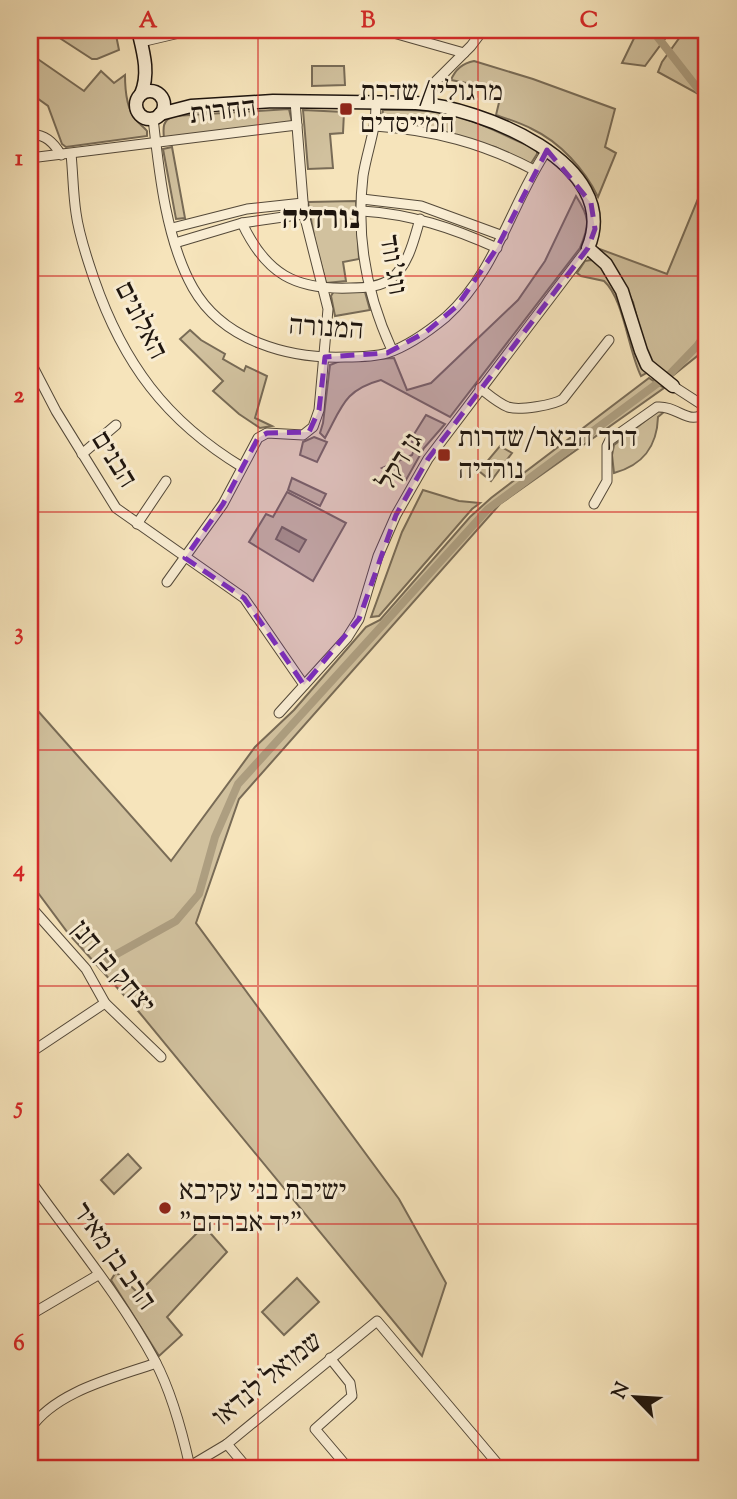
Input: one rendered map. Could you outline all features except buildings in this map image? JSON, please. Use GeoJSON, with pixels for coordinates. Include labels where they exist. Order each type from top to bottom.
{"type":"FeatureCollection","features":[{"type":"Feature","properties":{"kind":"street"},"geometry":{"type":"LineString","coordinates":[[191,106],[144,118],[138,112],[136,103],[145,78],[140,36],[192,30]]}},
{"type":"Feature","properties":{"kind":"street"},"geometry":{"type":"LineString","coordinates":[[383,30],[464,53]]}},
{"type":"Feature","properties":{"kind":"street"},"geometry":{"type":"LineString","coordinates":[[426,104],[436,81],[483,30]]}},
{"type":"Feature","properties":{"kind":"street"},"geometry":{"type":"LineString","coordinates":[[144,57],[164,107],[156,116]]}},
{"type":"Feature","properties":{"kind":"street"},"geometry":{"type":"LineString","coordinates":[[141,94],[152,90],[173,104],[191,106],[295,101],[426,104],[492,122],[547,150],[575,177],[591,202],[595,229],[588,248],[606,264],[622,291],[640,351],[647,365],[707,409],[700,418],[695,419],[674,408],[657,407],[610,440],[607,446],[607,481],[594,504]]}},
{"type":"Feature","properties":{"kind":"street"},"geometry":{"type":"LineString","coordinates":[[167,582],[223,504],[250,451],[262,434],[296,436],[309,432],[319,410],[326,357],[328,309],[304,214],[295,101]]}},
{"type":"Feature","properties":{"kind":"street","name":"ווג'ווד"},"geometry":{"type":"LineString","coordinates":[[376,101],[375,125],[365,167],[362,199],[364,252],[369,287],[390,352]]}},
{"type":"Feature","properties":{"kind":"street","name":"המנורה"},"geometry":{"type":"LineString","coordinates":[[156,116],[156,143],[175,243],[194,290],[219,318],[244,335],[269,347],[299,355],[326,357],[390,352],[426,332],[452,311],[474,284],[497,248],[534,170],[547,150]]}},
{"type":"Feature","properties":{"kind":"street","name":"החרות"},"geometry":{"type":"LineString","coordinates":[[156,143],[297,125]]}},
{"type":"Feature","properties":{"kind":"street"},"geometry":{"type":"LineString","coordinates":[[375,125],[482,146],[534,170]]}},
{"type":"Feature","properties":{"kind":"street"},"geometry":{"type":"LineString","coordinates":[[30,135],[37,134],[50,140],[66,155]]}},
{"type":"Feature","properties":{"kind":"street"},"geometry":{"type":"LineString","coordinates":[[30,158],[156,143]]}},
{"type":"Feature","properties":{"kind":"street","name":"האלונים"},"geometry":{"type":"LineString","coordinates":[[66,155],[79,232],[114,332],[134,365],[167,408],[205,444],[242,467]]}},
{"type":"Feature","properties":{"kind":"street"},"geometry":{"type":"LineString","coordinates":[[362,199],[416,205],[503,236]]}},
{"type":"Feature","properties":{"kind":"street"},"geometry":{"type":"LineString","coordinates":[[172,229],[204,218],[247,209],[303,203]]}},
{"type":"Feature","properties":{"kind":"street"},"geometry":{"type":"LineString","coordinates":[[362,211],[420,219],[465,233],[497,248]]}},
{"type":"Feature","properties":{"kind":"street"},"geometry":{"type":"LineString","coordinates":[[175,243],[242,223],[304,214]]}},
{"type":"Feature","properties":{"kind":"street"},"geometry":{"type":"LineString","coordinates":[[242,223],[260,255],[280,274],[307,285],[324,288],[369,287],[392,278],[401,267],[411,250],[420,219]]}},
{"type":"Feature","properties":{"kind":"street","name":"גן דקל"},"geometry":{"type":"LineString","coordinates":[[279,713],[347,638],[359,619],[378,556],[402,503],[443,436],[588,248]]}},
{"type":"Feature","properties":{"kind":"street"},"geometry":{"type":"LineString","coordinates":[[381,336],[390,352]]}},
{"type":"Feature","properties":{"kind":"street"},"geometry":{"type":"LineString","coordinates":[[481,388],[501,404],[513,409],[556,404],[563,399],[610,340]]}},
{"type":"Feature","properties":{"kind":"street","name":"הבנים"},"geometry":{"type":"LineString","coordinates":[[30,361],[116,508],[244,598],[304,685]]}},
{"type":"Feature","properties":{"kind":"street"},"geometry":{"type":"LineString","coordinates":[[82,454],[116,425]]}},
{"type":"Feature","properties":{"kind":"street"},"geometry":{"type":"LineString","coordinates":[[137,524],[166,481]]}},
{"type":"Feature","properties":{"kind":"street","name":"יצחק בן חנן"},"geometry":{"type":"LineString","coordinates":[[30,906],[86,969],[105,1003],[161,1057]]}},
{"type":"Feature","properties":{"kind":"street"},"geometry":{"type":"LineString","coordinates":[[30,1053],[105,1003]]}},
{"type":"Feature","properties":{"kind":"street","name":"הרב בן מאיר"},"geometry":{"type":"LineString","coordinates":[[31,1184],[128,1316],[156,1363],[183,1432],[187,1468]]}},
{"type":"Feature","properties":{"kind":"street"},"geometry":{"type":"LineString","coordinates":[[30,1315],[98,1275]]}},
{"type":"Feature","properties":{"kind":"street","name":"שמואל לנדאו"},"geometry":{"type":"LineString","coordinates":[[187,1468],[227,1444],[377,1321],[502,1469]]}},
{"type":"Feature","properties":{"kind":"street"},"geometry":{"type":"LineString","coordinates":[[330,1358],[350,1383],[352,1396],[315,1429],[349,1469]]}},
{"type":"Feature","properties":{"kind":"street"},"geometry":{"type":"LineString","coordinates":[[30,1429],[57,1404],[80,1391],[156,1363]]}},
{"type":"Feature","properties":{"kind":"street"},"geometry":{"type":"LineString","coordinates":[[227,1444],[248,1469]]}},
{"type":"Feature","properties":{"kind":"highlighted area"},"geometry":{"type":"Polygon","coordinates":[[[547,150],[591,203],[595,229],[588,248],[428,459],[396,515],[359,619],[304,685],[244,598],[185,558],[223,504],[258,438],[267,433],[309,432],[319,410],[325,357],[387,353],[426,332],[457,306],[497,248],[547,150]]]}},
{"type":"Feature","properties":{"kind":"shaded area"},"geometry":{"type":"Polygon","coordinates":[[[58,30],[115,30],[119,50],[92,59],[55,35],[58,30]]]}},
{"type":"Feature","properties":{"kind":"shaded area"},"geometry":{"type":"Polygon","coordinates":[[[638,30],[670,32],[645,66],[622,63],[638,30]]]}},
{"type":"Feature","properties":{"kind":"shaded area"},"geometry":{"type":"Polygon","coordinates":[[[685,30],[707,30],[707,103],[704,97],[658,72],[685,30]]]}},
{"type":"Feature","properties":{"kind":"shaded area"},"geometry":{"type":"Polygon","coordinates":[[[32,55],[84,91],[101,71],[114,83],[125,75],[130,109],[135,119],[147,131],[147,136],[66,147],[62,144],[48,106],[30,93],[32,55]]]}},
{"type":"Feature","properties":{"kind":"shaded area"},"geometry":{"type":"Polygon","coordinates":[[[474,61],[615,109],[605,147],[616,153],[598,197],[579,167],[562,149],[528,127],[496,115],[502,90],[451,80],[466,63],[474,61]]]}},
{"type":"Feature","properties":{"kind":"shaded area"},"geometry":{"type":"Polygon","coordinates":[[[312,66],[344,66],[345,85],[312,86],[312,66]]]}},
{"type":"Feature","properties":{"kind":"shaded area"},"geometry":{"type":"Polygon","coordinates":[[[289,109],[292,122],[164,139],[165,122],[174,116],[289,109]]]}},
{"type":"Feature","properties":{"kind":"shaded area"},"geometry":{"type":"Polygon","coordinates":[[[303,110],[344,112],[343,133],[330,134],[333,168],[308,169],[303,110]]]}},
{"type":"Feature","properties":{"kind":"shaded area"},"geometry":{"type":"Polygon","coordinates":[[[383,110],[429,111],[455,116],[531,147],[537,150],[537,154],[530,165],[495,147],[381,123],[383,110]]]}},
{"type":"Feature","properties":{"kind":"shaded area"},"geometry":{"type":"Polygon","coordinates":[[[172,147],[185,218],[176,219],[163,149],[172,147]]]}},
{"type":"Feature","properties":{"kind":"shaded area"},"geometry":{"type":"Polygon","coordinates":[[[707,177],[707,345],[671,377],[653,366],[643,342],[633,302],[615,269],[597,248],[667,274],[707,177]]]}},
{"type":"Feature","properties":{"kind":"shaded area"},"geometry":{"type":"Polygon","coordinates":[[[576,196],[587,221],[580,248],[450,417],[381,380],[359,389],[352,395],[340,409],[325,438],[320,433],[330,365],[340,361],[394,358],[407,390],[431,383],[518,300],[545,261],[576,196]]]}},
{"type":"Feature","properties":{"kind":"shaded area"},"geometry":{"type":"Polygon","coordinates":[[[356,201],[359,259],[343,262],[346,281],[326,283],[308,202],[356,201]]]}},
{"type":"Feature","properties":{"kind":"shaded area"},"geometry":{"type":"Polygon","coordinates":[[[585,261],[600,262],[607,270],[648,372],[641,376],[611,289],[604,281],[577,273],[585,261]]]}},
{"type":"Feature","properties":{"kind":"shaded area"},"geometry":{"type":"Polygon","coordinates":[[[334,291],[365,292],[370,310],[335,316],[331,296],[334,291]]]}},
{"type":"Feature","properties":{"kind":"shaded area"},"geometry":{"type":"Polygon","coordinates":[[[190,330],[225,354],[223,359],[244,371],[246,366],[267,376],[255,418],[272,426],[260,428],[213,391],[223,381],[180,339],[190,330]]]}},
{"type":"Feature","properties":{"kind":"shaded area"},"geometry":{"type":"Polygon","coordinates":[[[649,378],[664,388],[500,504],[239,799],[196,923],[399,1199],[446,1283],[422,1356],[139,1012],[68,933],[30,882],[30,702],[171,861],[255,747],[294,710],[366,627],[380,620],[470,517],[491,498],[649,378]]]}},
{"type":"Feature","properties":{"kind":"shaded area"},"geometry":{"type":"Polygon","coordinates":[[[658,411],[664,412],[658,417],[651,446],[640,460],[614,473],[614,445],[658,411]]]}},
{"type":"Feature","properties":{"kind":"shaded area"},"geometry":{"type":"Polygon","coordinates":[[[426,415],[445,424],[424,448],[406,480],[382,468],[412,455],[415,447],[411,444],[411,439],[426,415]]]}},
{"type":"Feature","properties":{"kind":"shaded area"},"geometry":{"type":"Polygon","coordinates":[[[314,437],[327,442],[317,462],[300,455],[303,442],[314,437]]]}},
{"type":"Feature","properties":{"kind":"shaded area"},"geometry":{"type":"Polygon","coordinates":[[[500,446],[512,453],[491,481],[479,471],[500,446]]]}},
{"type":"Feature","properties":{"kind":"shaded area"},"geometry":{"type":"Polygon","coordinates":[[[292,478],[326,494],[320,506],[288,490],[292,478]]]}},
{"type":"Feature","properties":{"kind":"shaded area"},"geometry":{"type":"Polygon","coordinates":[[[423,490],[459,501],[480,503],[379,616],[371,617],[402,532],[423,490]]]}},
{"type":"Feature","properties":{"kind":"shaded area"},"geometry":{"type":"Polygon","coordinates":[[[287,492],[346,523],[313,581],[249,542],[266,514],[273,517],[287,492]]]}},
{"type":"Feature","properties":{"kind":"shaded area"},"geometry":{"type":"Polygon","coordinates":[[[282,527],[306,540],[299,552],[276,539],[282,527]]]}},
{"type":"Feature","properties":{"kind":"shaded area"},"geometry":{"type":"Polygon","coordinates":[[[128,1154],[141,1168],[114,1194],[101,1180],[128,1154]]]}},
{"type":"Feature","properties":{"kind":"shaded area"},"geometry":{"type":"Polygon","coordinates":[[[204,1226],[227,1252],[167,1317],[182,1335],[159,1356],[111,1280],[116,1272],[138,1293],[204,1226]]]}},
{"type":"Feature","properties":{"kind":"shaded area"},"geometry":{"type":"Polygon","coordinates":[[[297,1278],[319,1302],[284,1335],[262,1312],[297,1278]]]}},
{"type":"Feature","properties":{"kind":"waterway"},"geometry":{"type":"LineString","coordinates":[[652,30],[699,90],[707,94]]}},
{"type":"Feature","properties":{"kind":"waterway"},"geometry":{"type":"LineString","coordinates":[[106,960],[176,921],[199,894],[215,837],[238,784],[488,509],[670,374],[707,332]]}},
{"type":"Feature","properties":{"kind":"place","name":"מרגולין/שדרת המייסדים"},"geometry":{"type":"Point","coordinates":[346,109]}},
{"type":"Feature","properties":{"kind":"place","name":"דרך הבאר/שדרות נורדיה"},"geometry":{"type":"Point","coordinates":[444,455]}},
{"type":"Feature","properties":{"kind":"place","name":"ישיבת בני עקיבא \"יד אברהם\""},"geometry":{"type":"Point","coordinates":[165,1208]}},
{"type":"Feature","properties":{"kind":"district","name":"נורדיה"},"geometry":{"type":"Point","coordinates":[321,220]}}]}
